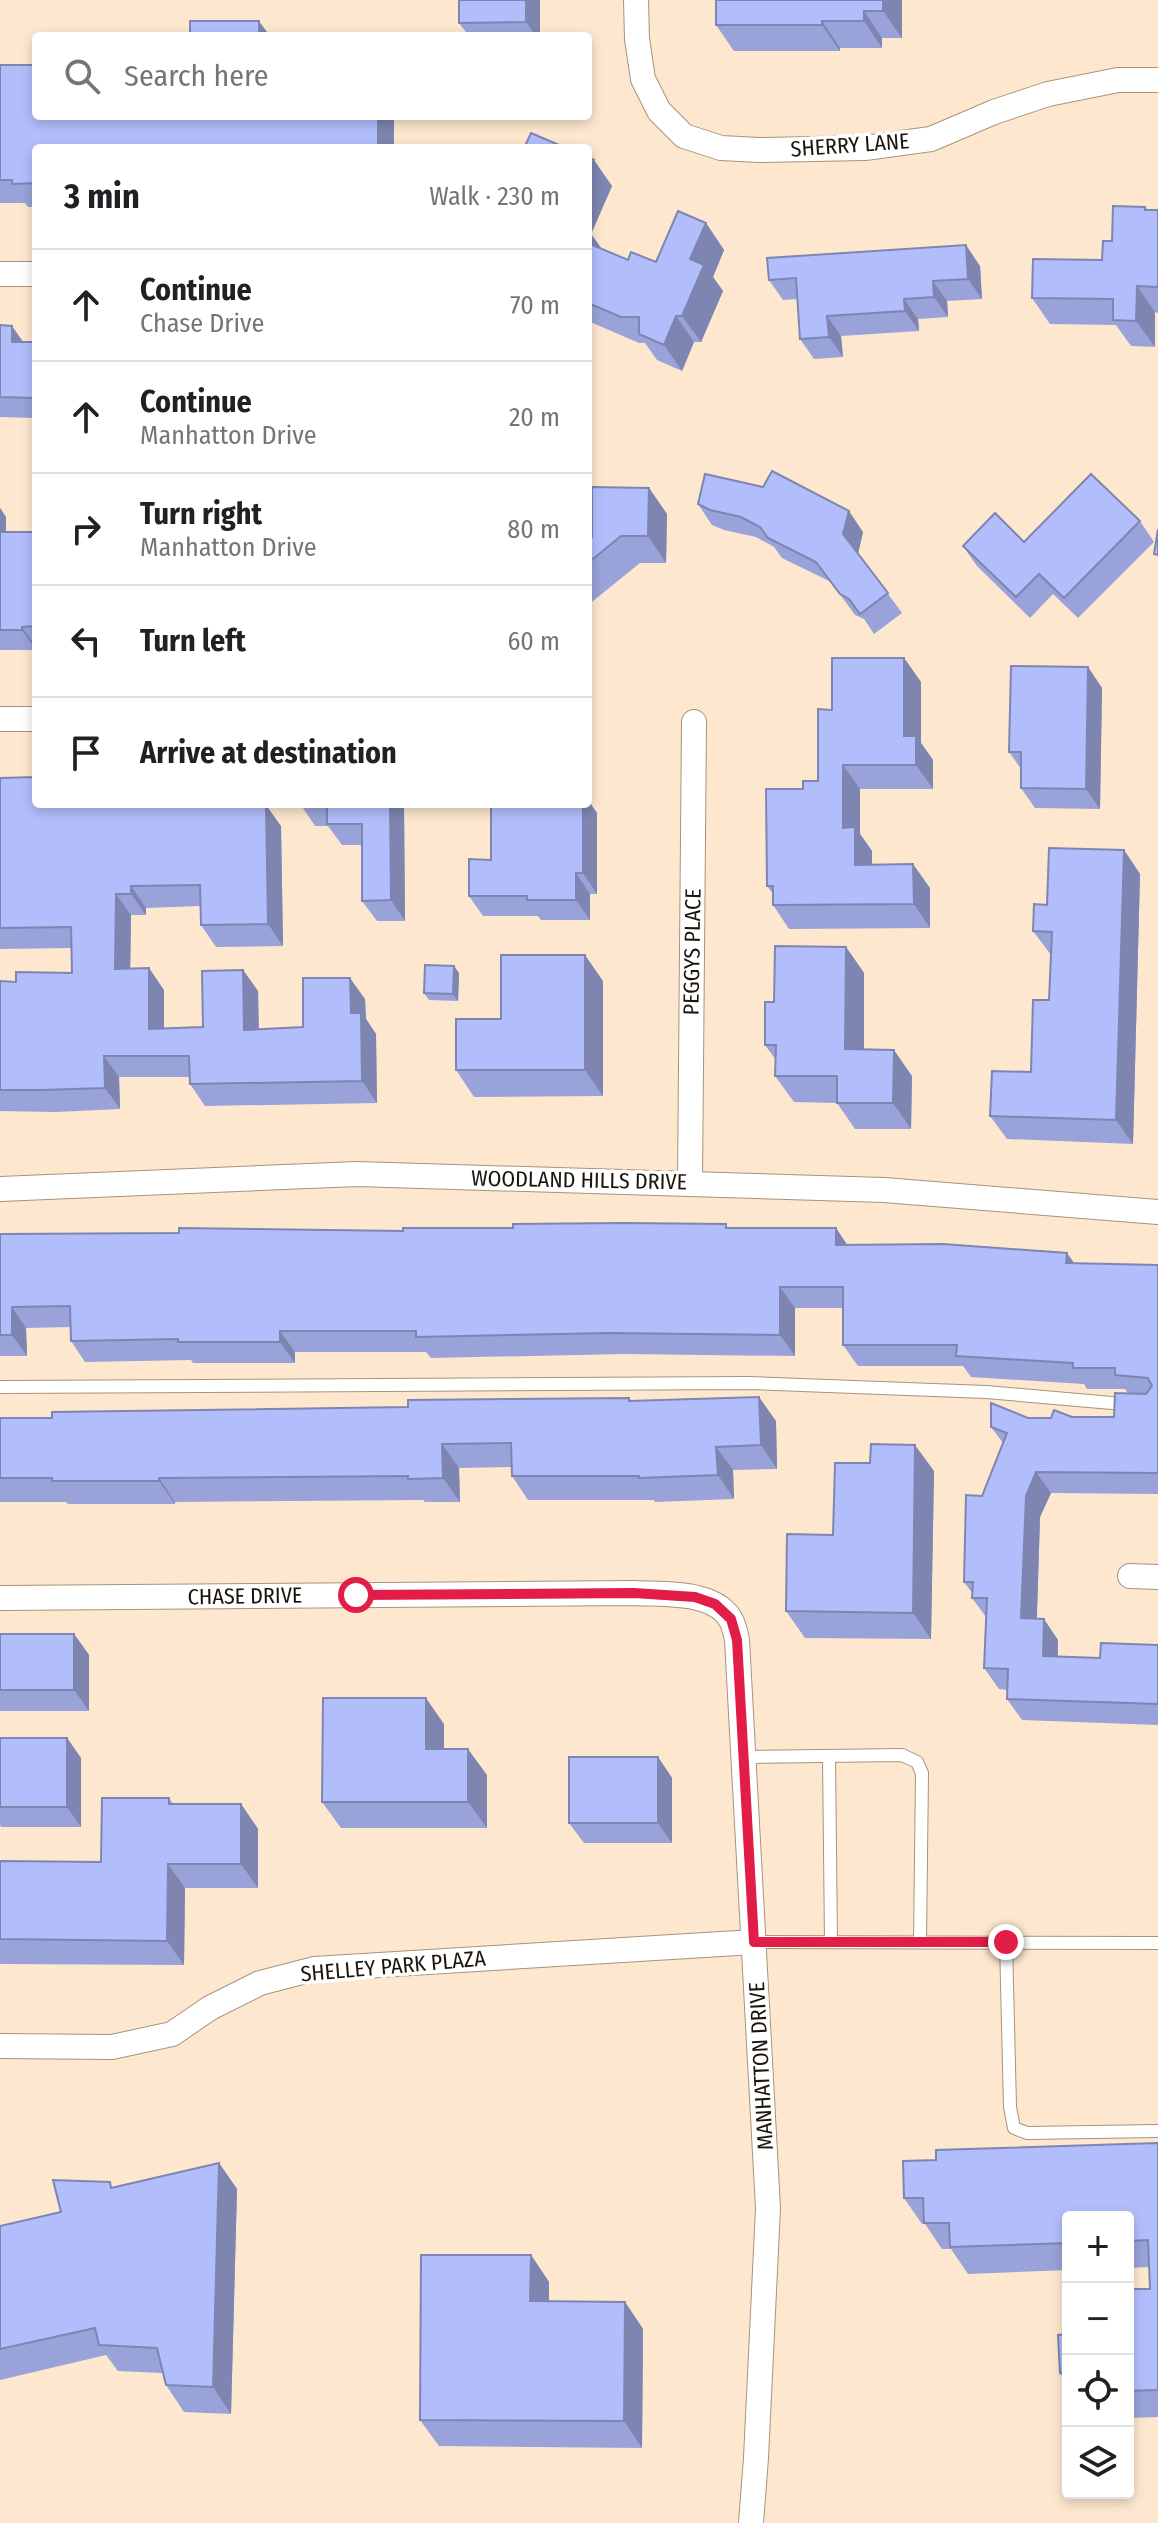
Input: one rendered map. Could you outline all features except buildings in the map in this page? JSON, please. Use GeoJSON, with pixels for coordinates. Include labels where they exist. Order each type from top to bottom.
{"type":"FeatureCollection","features":[{"type":"Feature","properties":{"kind":"street","name":"SHERRY LANE"},"geometry":{"type":"LineString","coordinates":[[636,0],[637,39],[643,79],[659,111],[684,136],[721,148],[865,148],[931,139],[994,112],[1048,94],[1118,80],[1158,80]]}},
{"type":"Feature","properties":{"kind":"street"},"geometry":{"type":"LineString","coordinates":[[0,274],[32,274]]}},
{"type":"Feature","properties":{"kind":"street"},"geometry":{"type":"LineString","coordinates":[[0,719],[32,719]]}},
{"type":"Feature","properties":{"kind":"street","name":"PEGGYS PLACE"},"geometry":{"type":"LineString","coordinates":[[690,1182],[694,722]]}},
{"type":"Feature","properties":{"kind":"street","name":"WOODLAND HILLS DRIVE"},"geometry":{"type":"LineString","coordinates":[[0,1189],[357,1174],[884,1190],[1158,1212]]}},
{"type":"Feature","properties":{"kind":"street"},"geometry":{"type":"LineString","coordinates":[[1130,1576],[1158,1577]]}},
{"type":"Feature","properties":{"kind":"street","name":"CHASE DRIVE"},"geometry":{"type":"LineString","coordinates":[[0,1598],[634,1593]]}},
{"type":"Feature","properties":{"kind":"street","name":"MANHATTON DRIVE"},"geometry":{"type":"LineString","coordinates":[[634,1593],[695,1597],[715,1604],[731,1619],[737,1640],[768,2208],[751,2523]]}},
{"type":"Feature","properties":{"kind":"street","name":"SHELLEY PARK PLAZA"},"geometry":{"type":"LineString","coordinates":[[0,2046],[112,2047],[172,2034],[210,2008],[260,1983],[314,1969],[754,1942]]}},
{"type":"Feature","properties":{"kind":"lane"},"geometry":{"type":"LineString","coordinates":[[0,1387],[750,1383],[986,1392],[1158,1407]]}},
{"type":"Feature","properties":{"kind":"lane"},"geometry":{"type":"LineString","coordinates":[[744,1757],[902,1755],[917,1762],[922,1773],[920,1942]]}},
{"type":"Feature","properties":{"kind":"lane"},"geometry":{"type":"LineString","coordinates":[[829,1756],[831,1942]]}},
{"type":"Feature","properties":{"kind":"lane"},"geometry":{"type":"LineString","coordinates":[[754,1942],[1158,1943]]}},
{"type":"Feature","properties":{"kind":"lane"},"geometry":{"type":"LineString","coordinates":[[1006,1942],[1010,2107],[1014,2128],[1027,2133],[1158,2131]]}},
{"type":"Feature","properties":{"kind":"route"},"geometry":{"type":"LineString","coordinates":[[356,1595],[634,1593],[695,1597],[715,1604],[731,1619],[737,1640],[754,1942],[1006,1942]]}}]}
